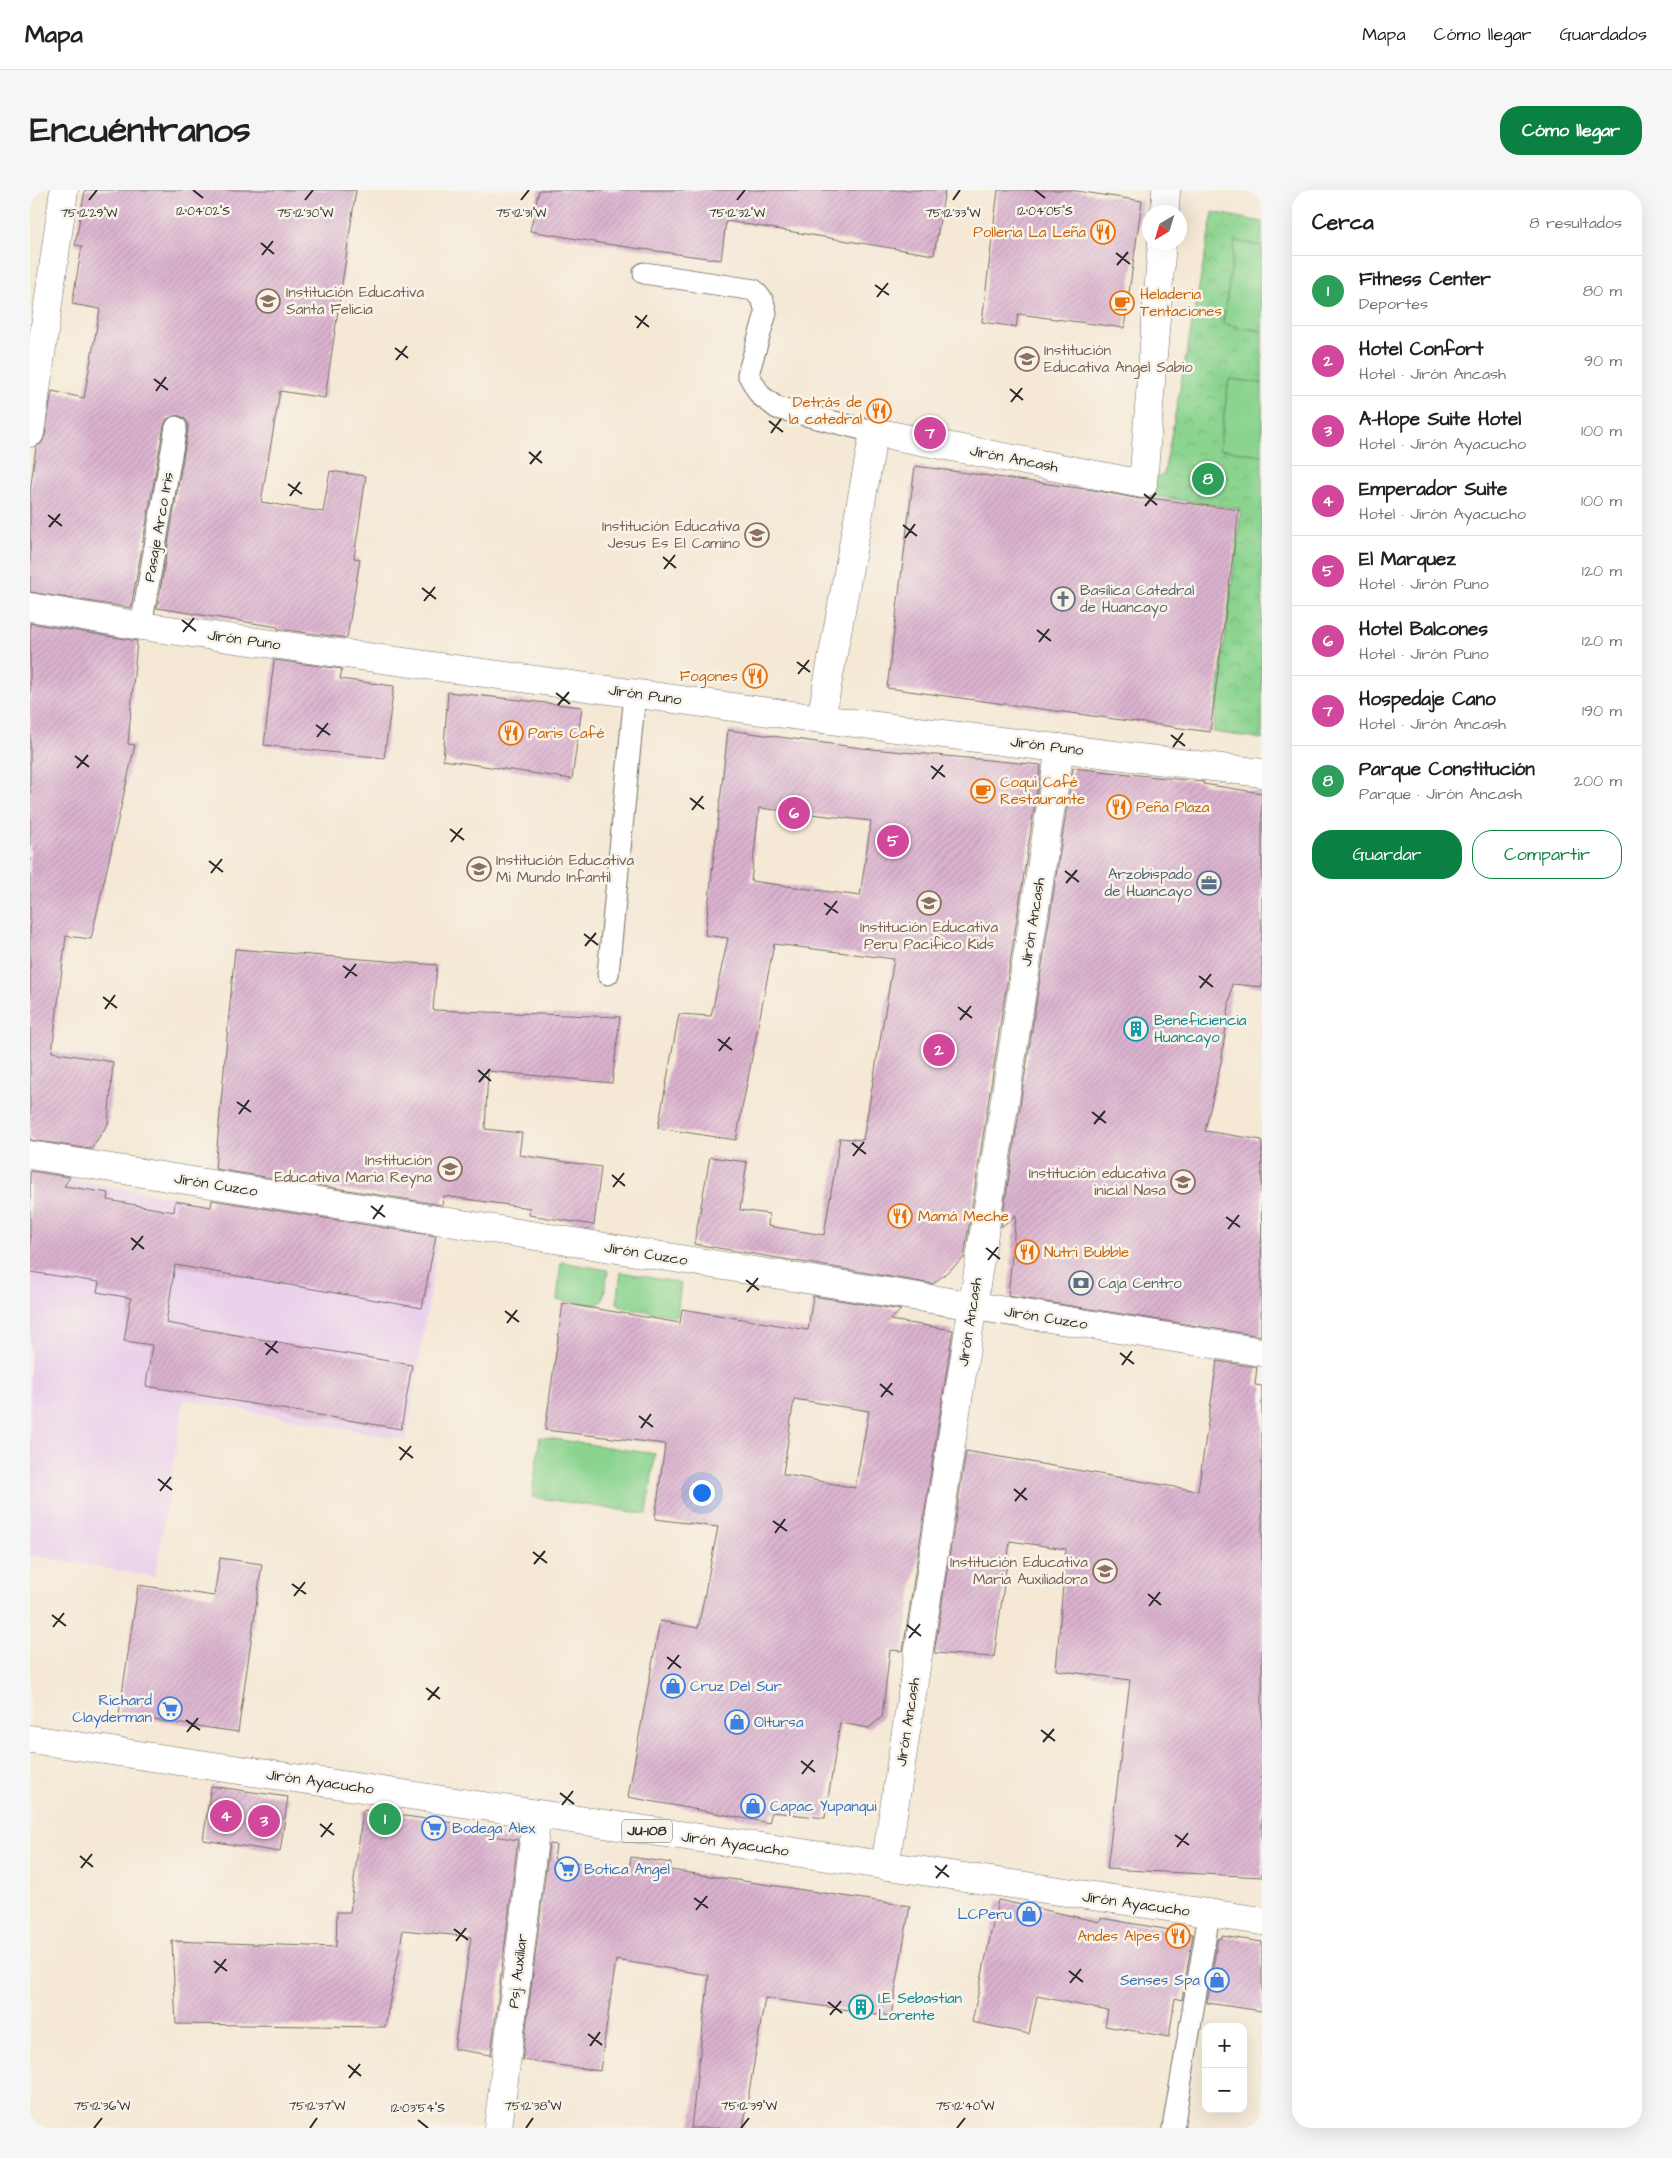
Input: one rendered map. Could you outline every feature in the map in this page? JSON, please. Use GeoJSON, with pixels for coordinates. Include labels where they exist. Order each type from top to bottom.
{"type":"FeatureCollection","features":[{"type":"Feature","properties":{"kind":"street"},"geometry":{"type":"LineString","coordinates":[[30,433],[64,190]]}},
{"type":"Feature","properties":{"kind":"street"},"geometry":{"type":"LineString","coordinates":[[1165,205],[1166,190]]}},
{"type":"Feature","properties":{"kind":"street","name":"Jirón Ancash"},"geometry":{"type":"LineString","coordinates":[[874,432],[1143,484],[1161,250]]}},
{"type":"Feature","properties":{"kind":"street"},"geometry":{"type":"LineString","coordinates":[[821,719],[874,432]]}},
{"type":"Feature","properties":{"kind":"street","name":"Jirón Puno"},"geometry":{"type":"LineString","coordinates":[[30,607],[141,626],[821,719],[1262,773]]}},
{"type":"Feature","properties":{"kind":"street","name":"Jirón Ancash"},"geometry":{"type":"LineString","coordinates":[[885,1866],[1060,748]]}},
{"type":"Feature","properties":{"kind":"street","name":"Jirón Cuzco"},"geometry":{"type":"LineString","coordinates":[[30,1155],[1262,1352]]}},
{"type":"Feature","properties":{"kind":"street","name":"Jirón Ayacucho"},"geometry":{"type":"LineString","coordinates":[[30,1739],[1262,1921]]}},
{"type":"Feature","properties":{"kind":"street","name":"Psj. Auxiliar"},"geometry":{"type":"LineString","coordinates":[[497,2128],[537,1815]]}},
{"type":"Feature","properties":{"kind":"lane"},"geometry":{"type":"LineString","coordinates":[[644,273],[754,290],[763,301],[766,313],[748,374],[760,395],[777,408],[874,432]]}},
{"type":"Feature","properties":{"kind":"lane","name":"Pasaje Arco Iris"},"geometry":{"type":"LineString","coordinates":[[141,626],[176,427]]}},
{"type":"Feature","properties":{"kind":"lane"},"geometry":{"type":"LineString","coordinates":[[608,974],[634,693]]}},
{"type":"Feature","properties":{"kind":"lane"},"geometry":{"type":"LineString","coordinates":[[1172,2128],[1209,1914]]}},
{"type":"Feature","properties":{"kind":"shaded area"},"geometry":{"type":"Polygon","coordinates":[[[30,1173],[438,1242],[406,1440],[184,1399],[155,1577],[30,1555],[30,1173]]]}},
{"type":"Feature","properties":{"kind":"green space"},"geometry":{"type":"Polygon","coordinates":[[[1213,212],[1262,222],[1262,246],[1235,241],[1223,324],[1262,331],[1262,383],[1229,379],[1219,449],[1262,455],[1262,739],[1213,732],[1241,509],[1131,493],[1143,484],[1164,474],[1213,212]]]}},
{"type":"Feature","properties":{"kind":"green space"},"geometry":{"type":"Polygon","coordinates":[[[1235,241],[1262,246],[1262,331],[1223,324],[1235,241]]]}},
{"type":"Feature","properties":{"kind":"green space"},"geometry":{"type":"Polygon","coordinates":[[[1229,378],[1262,383],[1262,455],[1219,450],[1229,378]]]}},
{"type":"Feature","properties":{"kind":"green space"},"geometry":{"type":"Polygon","coordinates":[[[561,1262],[608,1270],[603,1300],[597,1305],[557,1300],[561,1262]]]}},
{"type":"Feature","properties":{"kind":"green space"},"geometry":{"type":"Polygon","coordinates":[[[621,1272],[681,1283],[677,1316],[622,1307],[617,1303],[621,1272]]]}},
{"type":"Feature","properties":{"kind":"green space"},"geometry":{"type":"Polygon","coordinates":[[[540,1437],[655,1454],[647,1514],[532,1497],[540,1437]]]}},
{"type":"Feature","properties":{"kind":"building"},"geometry":{"type":"Polygon","coordinates":[[[85,190],[356,190],[325,398],[280,391],[261,502],[323,512],[330,471],[366,476],[354,558],[360,559],[347,638],[278,629],[278,627],[157,608],[188,429],[188,423],[178,415],[167,419],[164,425],[131,608],[30,592],[30,492],[36,447],[42,443],[45,435],[52,391],[84,398],[100,309],[72,304],[82,246],[75,245],[85,190]]]}},
{"type":"Feature","properties":{"kind":"building"},"geometry":{"type":"Polygon","coordinates":[[[539,190],[945,190],[934,255],[726,221],[721,260],[530,231],[539,190]]]}},
{"type":"Feature","properties":{"kind":"building"},"geometry":{"type":"Polygon","coordinates":[[[998,190],[1070,190],[1142,201],[1124,328],[1018,314],[1016,327],[982,322],[998,190]]]}},
{"type":"Feature","properties":{"kind":"building","name":"Basílica Catedral de Huancayo"},"geometry":{"type":"Polygon","coordinates":[[[915,466],[1093,490],[1140,499],[1150,498],[1239,510],[1210,732],[887,688],[915,466]]]}},
{"type":"Feature","properties":{"kind":"building"},"geometry":{"type":"Polygon","coordinates":[[[30,623],[137,641],[128,744],[135,745],[91,939],[66,936],[52,1052],[113,1062],[108,1124],[91,1149],[30,1140],[30,623]]]}},
{"type":"Feature","properties":{"kind":"building"},"geometry":{"type":"Polygon","coordinates":[[[274,660],[342,669],[340,679],[394,686],[384,758],[264,745],[274,660]]]}},
{"type":"Feature","properties":{"kind":"building","name":"Paris Café"},"geometry":{"type":"Polygon","coordinates":[[[448,692],[582,707],[572,779],[443,760],[448,692]]]}},
{"type":"Feature","properties":{"kind":"building"},"geometry":{"type":"Polygon","coordinates":[[[728,730],[861,748],[1041,765],[964,1258],[933,1284],[694,1244],[710,1157],[747,1162],[740,1210],[769,1214],[768,1226],[824,1235],[840,1138],[863,1140],[894,959],[774,944],[736,1140],[658,1128],[679,1014],[711,1016],[728,938],[705,935],[728,730]],[[759,808],[751,881],[860,896],[871,821],[759,808]]]}},
{"type":"Feature","properties":{"kind":"building"},"geometry":{"type":"Polygon","coordinates":[[[1073,768],[1204,782],[1203,784],[1262,793],[1262,987],[1232,984],[1221,1062],[1205,1131],[1262,1140],[1261,1336],[1008,1296],[1016,1215],[1001,1227],[1073,768]]]}},
{"type":"Feature","properties":{"kind":"building"},"geometry":{"type":"Polygon","coordinates":[[[235,949],[437,965],[433,1010],[620,1017],[612,1083],[488,1071],[485,1129],[522,1133],[519,1155],[601,1167],[594,1225],[529,1215],[530,1208],[444,1196],[442,1205],[215,1169],[235,949]]]}},
{"type":"Feature","properties":{"kind":"building"},"geometry":{"type":"Polygon","coordinates":[[[30,1171],[70,1177],[64,1186],[109,1193],[108,1200],[174,1212],[175,1201],[211,1207],[212,1200],[436,1236],[422,1308],[175,1265],[166,1323],[412,1365],[401,1429],[146,1386],[152,1345],[124,1341],[131,1298],[97,1292],[99,1282],[30,1272],[30,1171]]]}},
{"type":"Feature","properties":{"kind":"building"},"geometry":{"type":"Polygon","coordinates":[[[813,1296],[901,1310],[890,1320],[953,1330],[903,1651],[890,1650],[882,1717],[869,1728],[840,1723],[825,1818],[772,1812],[769,1823],[628,1797],[660,1621],[698,1628],[718,1527],[655,1519],[665,1444],[545,1430],[563,1303],[680,1323],[682,1309],[808,1330],[813,1296]],[[794,1399],[783,1474],[855,1488],[869,1411],[794,1399]]]}},
{"type":"Feature","properties":{"kind":"building","name":"Institución Educativa Maria Auxiliadora"},"geometry":{"type":"Polygon","coordinates":[[[1217,1361],[1257,1367],[1255,1385],[1262,1386],[1262,1877],[1107,1869],[1130,1680],[1056,1670],[1066,1549],[1010,1541],[994,1657],[934,1653],[966,1451],[1198,1491],[1217,1361]]]}},
{"type":"Feature","properties":{"kind":"building"},"geometry":{"type":"Polygon","coordinates":[[[220,1558],[262,1564],[238,1732],[119,1715],[138,1585],[214,1596],[220,1558]]]}},
{"type":"Feature","properties":{"kind":"building"},"geometry":{"type":"Polygon","coordinates":[[[211,1786],[288,1797],[280,1852],[203,1840],[211,1786]]]}},
{"type":"Feature","properties":{"kind":"building"},"geometry":{"type":"Polygon","coordinates":[[[363,1810],[454,1823],[453,1829],[518,1840],[491,2055],[454,2049],[471,1937],[403,1930],[385,2027],[176,2024],[172,1941],[336,1947],[337,1912],[350,1912],[363,1810]]]}},
{"type":"Feature","properties":{"kind":"building"},"geometry":{"type":"Polygon","coordinates":[[[549,1844],[556,1845],[554,1859],[629,1870],[631,1857],[671,1863],[670,1870],[910,1906],[891,2016],[765,1998],[743,2128],[691,2128],[709,1975],[616,1960],[600,2071],[522,2060],[549,1844]]]}},
{"type":"Feature","properties":{"kind":"building"},"geometry":{"type":"Polygon","coordinates":[[[998,1900],[1100,1922],[1101,1918],[1193,1934],[1182,2000],[1175,1998],[1169,2037],[1105,2026],[1108,2011],[1037,1996],[1029,2034],[972,2022],[998,1900]]]}},
{"type":"Feature","properties":{"kind":"building"},"geometry":{"type":"Polygon","coordinates":[[[1222,1936],[1262,1942],[1262,2011],[1207,2003],[1218,1938],[1221,1939],[1222,1936]]]}},
{"type":"Feature","properties":{"kind":"place","name":"Polleria La Leña"},"geometry":{"type":"Point","coordinates":[1103,232]}},
{"type":"Feature","properties":{"kind":"place","name":"Institución Educativa Santa Felicia"},"geometry":{"type":"Point","coordinates":[268,301]}},
{"type":"Feature","properties":{"kind":"place","name":"Heladeria Tentaciones"},"geometry":{"type":"Point","coordinates":[1122,303]}},
{"type":"Feature","properties":{"kind":"place","name":"Institución Educativa Angel Sabio"},"geometry":{"type":"Point","coordinates":[1027,359]}},
{"type":"Feature","properties":{"kind":"place","name":"Detrás de la catedral"},"geometry":{"type":"Point","coordinates":[879,411]}},
{"type":"Feature","properties":{"kind":"place","name":"Hospedaje Cano"},"geometry":{"type":"Point","coordinates":[930,433]}},
{"type":"Feature","properties":{"kind":"place","name":"Parque Constitución"},"geometry":{"type":"Point","coordinates":[1208,479]}},
{"type":"Feature","properties":{"kind":"place","name":"Institución Educativa Jesus Es El Camino"},"geometry":{"type":"Point","coordinates":[757,535]}},
{"type":"Feature","properties":{"kind":"place","name":"Basílica Catedral de Huancayo"},"geometry":{"type":"Point","coordinates":[1063,599]}},
{"type":"Feature","properties":{"kind":"place","name":"Fogones"},"geometry":{"type":"Point","coordinates":[755,676]}},
{"type":"Feature","properties":{"kind":"place","name":"Paris Café"},"geometry":{"type":"Point","coordinates":[511,733]}},
{"type":"Feature","properties":{"kind":"place","name":"Coqui Café Restaurante"},"geometry":{"type":"Point","coordinates":[983,791]}},
{"type":"Feature","properties":{"kind":"place","name":"Peña Plaza"},"geometry":{"type":"Point","coordinates":[1119,807]}},
{"type":"Feature","properties":{"kind":"place","name":"Hotel Balcones"},"geometry":{"type":"Point","coordinates":[794,813]}},
{"type":"Feature","properties":{"kind":"place","name":"El Marquez"},"geometry":{"type":"Point","coordinates":[893,841]}},
{"type":"Feature","properties":{"kind":"place","name":"Institución Educativa Mi Mundo Infantil"},"geometry":{"type":"Point","coordinates":[479,869]}},
{"type":"Feature","properties":{"kind":"place","name":"Arzobispado de Huancayo"},"geometry":{"type":"Point","coordinates":[1209,883]}},
{"type":"Feature","properties":{"kind":"place","name":"Institución Educativa Peru Pacifico Kids"},"geometry":{"type":"Point","coordinates":[929,903]}},
{"type":"Feature","properties":{"kind":"place","name":"Beneficiencia Huancayo"},"geometry":{"type":"Point","coordinates":[1136,1029]}},
{"type":"Feature","properties":{"kind":"place","name":"Hotel Confort"},"geometry":{"type":"Point","coordinates":[939,1050]}},
{"type":"Feature","properties":{"kind":"place","name":"Institución Educativa Maria Reyna"},"geometry":{"type":"Point","coordinates":[450,1169]}},
{"type":"Feature","properties":{"kind":"place","name":"Institución educativa inicial Nasa"},"geometry":{"type":"Point","coordinates":[1183,1182]}},
{"type":"Feature","properties":{"kind":"place","name":"Mamá Meche"},"geometry":{"type":"Point","coordinates":[900,1216]}},
{"type":"Feature","properties":{"kind":"place","name":"Nutri Bubble"},"geometry":{"type":"Point","coordinates":[1027,1252]}},
{"type":"Feature","properties":{"kind":"place","name":"Caja Centro"},"geometry":{"type":"Point","coordinates":[1081,1283]}},
{"type":"Feature","properties":{"kind":"place","name":"Institución Educativa Maria Auxiliadora"},"geometry":{"type":"Point","coordinates":[1105,1571]}},
{"type":"Feature","properties":{"kind":"place","name":"Cruz Del Sur"},"geometry":{"type":"Point","coordinates":[673,1686]}},
{"type":"Feature","properties":{"kind":"place","name":"Richard Clayderman"},"geometry":{"type":"Point","coordinates":[170,1709]}},
{"type":"Feature","properties":{"kind":"place","name":"Oltursa"},"geometry":{"type":"Point","coordinates":[737,1722]}},
{"type":"Feature","properties":{"kind":"place","name":"Capac Yupanqui"},"geometry":{"type":"Point","coordinates":[753,1806]}},
{"type":"Feature","properties":{"kind":"place","name":"Emperador Suite"},"geometry":{"type":"Point","coordinates":[226,1816]}},
{"type":"Feature","properties":{"kind":"place","name":"Fitness Center"},"geometry":{"type":"Point","coordinates":[385,1819]}},
{"type":"Feature","properties":{"kind":"place","name":"A-Hope Suite Hotel"},"geometry":{"type":"Point","coordinates":[264,1821]}},
{"type":"Feature","properties":{"kind":"place","name":"Bodega Alex"},"geometry":{"type":"Point","coordinates":[434,1828]}},
{"type":"Feature","properties":{"kind":"place","name":"Botica Angel"},"geometry":{"type":"Point","coordinates":[567,1869]}},
{"type":"Feature","properties":{"kind":"place","name":"LCPeru"},"geometry":{"type":"Point","coordinates":[1029,1914]}},
{"type":"Feature","properties":{"kind":"place","name":"Andes Alpes"},"geometry":{"type":"Point","coordinates":[1178,1936]}},
{"type":"Feature","properties":{"kind":"place","name":"Senses Spa"},"geometry":{"type":"Point","coordinates":[1217,1980]}},
{"type":"Feature","properties":{"kind":"place","name":"I.E Sebastian Lorente"},"geometry":{"type":"Point","coordinates":[861,2007]}}]}
